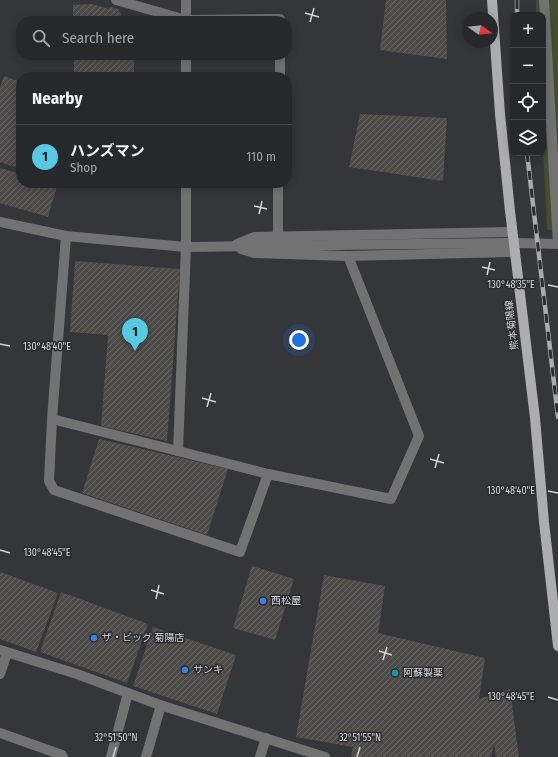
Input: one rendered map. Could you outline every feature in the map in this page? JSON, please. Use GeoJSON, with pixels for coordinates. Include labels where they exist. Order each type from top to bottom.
{"type":"FeatureCollection","features":[{"type":"Feature","properties":{"kind":"main road","name":"熊本菊陽線"},"geometry":{"type":"LineString","coordinates":[[492,0],[500,114],[512,232],[535,418],[544,522],[558,646]]}},
{"type":"Feature","properties":{"kind":"street"},"geometry":{"type":"LineString","coordinates":[[116,0],[169,16]]}},
{"type":"Feature","properties":{"kind":"street"},"geometry":{"type":"LineString","coordinates":[[186,0],[186,16]]}},
{"type":"Feature","properties":{"kind":"street"},"geometry":{"type":"LineString","coordinates":[[0,222],[66,236],[186,247],[320,244],[501,243],[558,239],[544,0]]}},
{"type":"Feature","properties":{"kind":"street"},"geometry":{"type":"LineString","coordinates":[[186,60],[186,72]]}},
{"type":"Feature","properties":{"kind":"street"},"geometry":{"type":"LineString","coordinates":[[280,60],[280,72]]}},
{"type":"Feature","properties":{"kind":"street"},"geometry":{"type":"LineString","coordinates":[[178,451],[186,247],[186,188]]}},
{"type":"Feature","properties":{"kind":"street"},"geometry":{"type":"LineString","coordinates":[[278,188],[278,236]]}},
{"type":"Feature","properties":{"kind":"street"},"geometry":{"type":"LineString","coordinates":[[231,246],[254,237],[512,232]]}},
{"type":"Feature","properties":{"kind":"street"},"geometry":{"type":"LineString","coordinates":[[66,236],[52,419],[49,481],[54,490],[240,552],[268,474]]}},
{"type":"Feature","properties":{"kind":"street"},"geometry":{"type":"LineString","coordinates":[[231,246],[254,253],[348,256],[515,252]]}},
{"type":"Feature","properties":{"kind":"street"},"geometry":{"type":"LineString","coordinates":[[52,419],[268,474],[391,499],[419,436],[348,256]]}},
{"type":"Feature","properties":{"kind":"street"},"geometry":{"type":"LineString","coordinates":[[0,674],[4,651],[78,674],[161,705],[324,757]]}},
{"type":"Feature","properties":{"kind":"street"},"geometry":{"type":"LineString","coordinates":[[111,757],[128,693]]}},
{"type":"Feature","properties":{"kind":"street"},"geometry":{"type":"LineString","coordinates":[[146,757],[161,705]]}},
{"type":"Feature","properties":{"kind":"street"},"geometry":{"type":"LineString","coordinates":[[0,733],[62,755],[62,757]]}},
{"type":"Feature","properties":{"kind":"street"},"geometry":{"type":"LineString","coordinates":[[260,757],[266,738]]}},
{"type":"Feature","properties":{"kind":"green space"},"geometry":{"type":"Polygon","coordinates":[[[536,0],[558,0],[558,230],[547,230],[543,156],[546,156],[546,12],[536,12],[536,0]]]}},
{"type":"Feature","properties":{"kind":"building"},"geometry":{"type":"Polygon","coordinates":[[[386,0],[446,0],[447,59],[380,50],[386,0]]]}},
{"type":"Feature","properties":{"kind":"building"},"geometry":{"type":"Polygon","coordinates":[[[92,4],[109,9],[110,7],[119,9],[121,16],[73,16],[73,5],[92,4]]]}},
{"type":"Feature","properties":{"kind":"building"},"geometry":{"type":"Polygon","coordinates":[[[74,60],[134,60],[134,72],[74,72],[74,60]]]}},
{"type":"Feature","properties":{"kind":"building"},"geometry":{"type":"Polygon","coordinates":[[[4,76],[16,80],[16,167],[0,162],[0,88],[4,76]]]}},
{"type":"Feature","properties":{"kind":"building"},"geometry":{"type":"Polygon","coordinates":[[[360,114],[447,118],[443,181],[349,167],[360,114]]]}},
{"type":"Feature","properties":{"kind":"building"},"geometry":{"type":"Polygon","coordinates":[[[0,168],[16,173],[16,188],[57,188],[48,217],[0,203],[0,168]]]}},
{"type":"Feature","properties":{"kind":"building"},"geometry":{"type":"Polygon","coordinates":[[[75,261],[180,269],[167,441],[101,426],[108,335],[70,332],[75,261]]]}},
{"type":"Feature","properties":{"kind":"building"},"geometry":{"type":"Polygon","coordinates":[[[99,439],[228,469],[207,535],[82,493],[99,439]]]}},
{"type":"Feature","properties":{"kind":"building"},"geometry":{"type":"Polygon","coordinates":[[[252,566],[294,579],[275,640],[233,628],[252,566]]]}},
{"type":"Feature","properties":{"kind":"building"},"geometry":{"type":"Polygon","coordinates":[[[0,572],[58,593],[36,652],[0,639],[0,572]]]}},
{"type":"Feature","properties":{"kind":"building","name":"阿蘇製薬"},"geometry":{"type":"Polygon","coordinates":[[[324,575],[385,586],[378,633],[485,658],[479,699],[510,689],[519,757],[496,757],[494,744],[491,757],[351,757],[353,747],[296,737],[324,575]]]}},
{"type":"Feature","properties":{"kind":"building","name":"ザ・ビッグ 菊陽店"},"geometry":{"type":"Polygon","coordinates":[[[61,592],[148,624],[127,683],[40,652],[61,592]]]}},
{"type":"Feature","properties":{"kind":"building","name":"サンキ"},"geometry":{"type":"Polygon","coordinates":[[[153,627],[236,655],[217,714],[133,686],[153,627]]]}},
{"type":"Feature","properties":{"kind":"railway"},"geometry":{"type":"LineString","coordinates":[[517,0],[517,12]]}},
{"type":"Feature","properties":{"kind":"railway"},"geometry":{"type":"LineString","coordinates":[[527,156],[558,417]]}},
{"type":"Feature","properties":{"kind":"place","name":"ハンズマン"},"geometry":{"type":"Point","coordinates":[135,351]}},
{"type":"Feature","properties":{"kind":"place","name":"西松屋"},"geometry":{"type":"Point","coordinates":[263,601]}},
{"type":"Feature","properties":{"kind":"place","name":"ザ・ビッグ 菊陽店"},"geometry":{"type":"Point","coordinates":[94,638]}},
{"type":"Feature","properties":{"kind":"place","name":"サンキ"},"geometry":{"type":"Point","coordinates":[185,670]}},
{"type":"Feature","properties":{"kind":"place","name":"阿蘇製薬"},"geometry":{"type":"Point","coordinates":[395,673]}}]}
